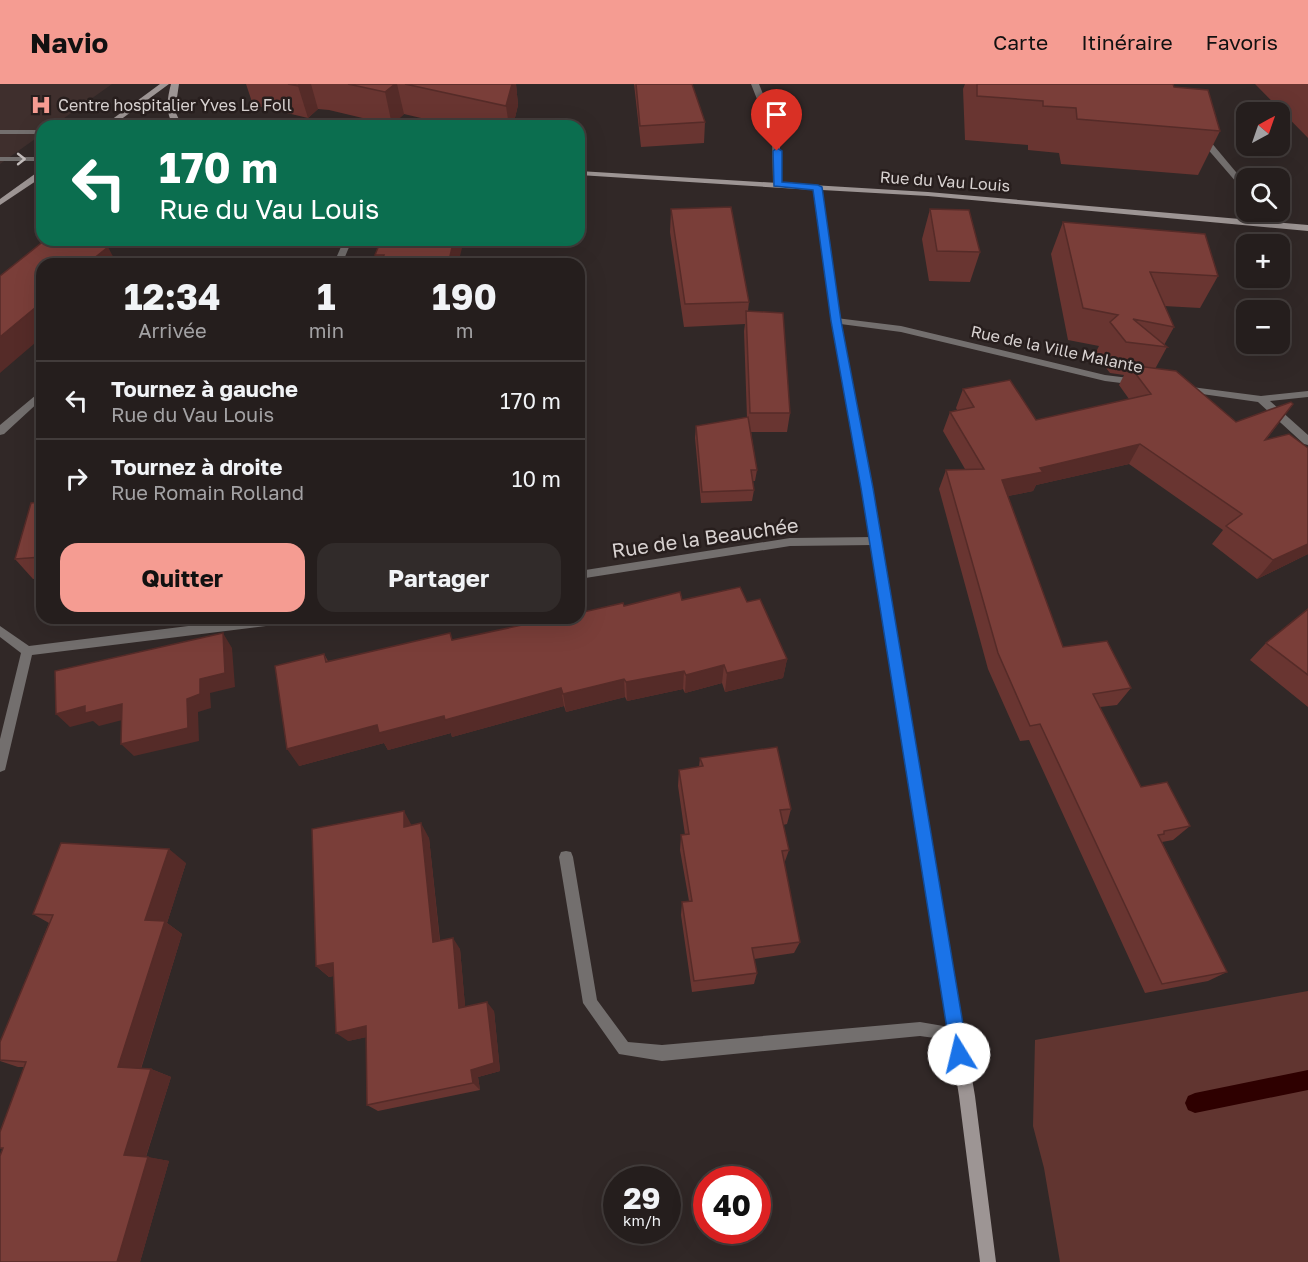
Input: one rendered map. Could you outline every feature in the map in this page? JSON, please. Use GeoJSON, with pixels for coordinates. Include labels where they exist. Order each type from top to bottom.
{"type":"FeatureCollection","features":[{"type":"Feature","properties":{"kind":"street"},"geometry":{"type":"LineString","coordinates":[[115,120],[165,84]]}},
{"type":"Feature","properties":{"kind":"street"},"geometry":{"type":"LineString","coordinates":[[175,84],[171,107],[175,120]]}},
{"type":"Feature","properties":{"kind":"street"},"geometry":{"type":"LineString","coordinates":[[755,84],[776,137],[777,184]]}},
{"type":"Feature","properties":{"kind":"street"},"geometry":{"type":"LineString","coordinates":[[1193,127],[1236,176]]}},
{"type":"Feature","properties":{"kind":"street"},"geometry":{"type":"LineString","coordinates":[[0,132],[36,132]]}},
{"type":"Feature","properties":{"kind":"street"},"geometry":{"type":"LineString","coordinates":[[0,159],[36,159]]}},
{"type":"Feature","properties":{"kind":"street","name":"Rue du Vau Louis"},"geometry":{"type":"LineString","coordinates":[[585,173],[928,194],[1308,228]]}},
{"type":"Feature","properties":{"kind":"street"},"geometry":{"type":"LineString","coordinates":[[0,203],[36,177]]}},
{"type":"Feature","properties":{"kind":"street"},"geometry":{"type":"LineString","coordinates":[[818,187],[836,321],[867,488],[967,1096],[988,1262]]}},
{"type":"Feature","properties":{"kind":"street","name":"Rue de la Ville Malante"},"geometry":{"type":"LineString","coordinates":[[836,321],[901,329],[1105,378],[1149,384]]}},
{"type":"Feature","properties":{"kind":"street"},"geometry":{"type":"LineString","coordinates":[[1171,387],[1261,399],[1308,394]]}},
{"type":"Feature","properties":{"kind":"street"},"geometry":{"type":"LineString","coordinates":[[0,431],[36,398]]}},
{"type":"Feature","properties":{"kind":"street"},"geometry":{"type":"LineString","coordinates":[[1261,399],[1308,441]]}},
{"type":"Feature","properties":{"kind":"street","name":"Rue de la Beauchée"},"geometry":{"type":"LineString","coordinates":[[585,574],[789,542],[874,541]]}},
{"type":"Feature","properties":{"kind":"street"},"geometry":{"type":"LineString","coordinates":[[0,631],[27,651],[242,624]]}},
{"type":"Feature","properties":{"kind":"street"},"geometry":{"type":"LineString","coordinates":[[0,766],[27,651]]}},
{"type":"Feature","properties":{"kind":"street"},"geometry":{"type":"LineString","coordinates":[[566,857],[590,1003],[624,1049],[662,1053],[920,1029],[956,1034]]}},
{"type":"Feature","properties":{"kind":"shaded area","name":"Centre hospitalier Yves Le Foll"},"geometry":{"type":"Polygon","coordinates":[[[0,84],[112,84],[61,120],[36,120],[36,138],[0,164],[0,84]]]}},
{"type":"Feature","properties":{"kind":"shaded area"},"geometry":{"type":"Polygon","coordinates":[[[1308,991],[1308,1262],[1060,1262],[1044,1168],[1033,1126],[1035,1040],[1308,991]]]}},
{"type":"Feature","properties":{"kind":"building"},"geometry":{"type":"Polygon","coordinates":[[[348,84],[395,84],[385,92],[348,84]]]}},
{"type":"Feature","properties":{"kind":"building"},"geometry":{"type":"Polygon","coordinates":[[[405,84],[512,84],[506,106],[405,84]]]}},
{"type":"Feature","properties":{"kind":"building"},"geometry":{"type":"Polygon","coordinates":[[[636,84],[692,84],[705,122],[640,126],[636,84]]]}},
{"type":"Feature","properties":{"kind":"building"},"geometry":{"type":"Polygon","coordinates":[[[977,84],[1173,84],[1174,87],[1208,90],[1220,131],[1077,119],[1076,108],[1043,106],[1043,101],[977,96],[977,84]]]}},
{"type":"Feature","properties":{"kind":"building"},"geometry":{"type":"Polygon","coordinates":[[[731,207],[749,302],[685,304],[671,209],[731,207]]]}},
{"type":"Feature","properties":{"kind":"building"},"geometry":{"type":"Polygon","coordinates":[[[930,209],[969,210],[980,252],[937,251],[930,209]]]}},
{"type":"Feature","properties":{"kind":"building"},"geometry":{"type":"Polygon","coordinates":[[[1063,222],[1205,234],[1218,276],[1150,272],[1174,327],[1133,319],[1167,347],[1126,342],[1110,322],[1118,315],[1083,308],[1063,222]]]}},
{"type":"Feature","properties":{"kind":"building"},"geometry":{"type":"Polygon","coordinates":[[[38,246],[108,247],[94,258],[36,258],[36,307],[0,337],[0,276],[38,246]]]}},
{"type":"Feature","properties":{"kind":"building"},"geometry":{"type":"Polygon","coordinates":[[[379,246],[452,246],[450,258],[383,258],[384,255],[375,255],[379,246]]]}},
{"type":"Feature","properties":{"kind":"building"},"geometry":{"type":"Polygon","coordinates":[[[746,311],[783,313],[790,413],[750,413],[746,311]]]}},
{"type":"Feature","properties":{"kind":"building"},"geometry":{"type":"Polygon","coordinates":[[[1129,365],[1176,371],[1236,422],[1291,402],[1293,404],[1265,440],[1289,434],[1308,448],[1308,544],[1273,560],[1226,526],[1242,514],[1140,444],[1040,468],[1043,472],[1002,480],[1063,647],[1107,641],[1131,688],[1093,694],[1141,787],[1167,782],[1190,826],[1164,831],[1164,834],[1158,835],[1227,972],[1162,984],[1040,724],[1030,726],[998,653],[946,470],[984,469],[950,412],[974,407],[963,389],[1010,380],[1036,420],[1151,394],[1129,365]]]}},
{"type":"Feature","properties":{"kind":"building"},"geometry":{"type":"Polygon","coordinates":[[[748,417],[757,470],[751,470],[754,490],[702,492],[696,426],[748,417]]]}},
{"type":"Feature","properties":{"kind":"building"},"geometry":{"type":"Polygon","coordinates":[[[31,503],[36,503],[36,557],[15,559],[31,503]]]}},
{"type":"Feature","properties":{"kind":"building"},"geometry":{"type":"Polygon","coordinates":[[[740,587],[747,602],[760,599],[787,659],[727,673],[724,665],[686,675],[684,671],[626,682],[624,679],[563,694],[561,688],[445,720],[444,716],[379,733],[377,725],[287,749],[275,666],[324,654],[326,662],[450,633],[452,640],[527,624],[585,624],[585,612],[623,603],[624,606],[680,592],[682,600],[740,587]]]}},
{"type":"Feature","properties":{"kind":"building"},"geometry":{"type":"Polygon","coordinates":[[[1308,609],[1308,675],[1266,643],[1308,609]]]}},
{"type":"Feature","properties":{"kind":"building"},"geometry":{"type":"Polygon","coordinates":[[[223,633],[225,673],[200,679],[200,694],[187,699],[188,728],[121,744],[122,704],[85,713],[85,706],[56,714],[55,671],[223,633]]]}},
{"type":"Feature","properties":{"kind":"building"},"geometry":{"type":"Polygon","coordinates":[[[777,747],[791,809],[780,810],[789,850],[782,851],[800,942],[752,948],[757,973],[694,981],[682,902],[692,901],[681,835],[689,834],[679,770],[703,766],[700,758],[777,747]]]}},
{"type":"Feature","properties":{"kind":"building"},"geometry":{"type":"Polygon","coordinates":[[[404,811],[404,827],[421,823],[433,942],[453,938],[459,1008],[487,1002],[494,1063],[471,1070],[473,1083],[367,1105],[366,1026],[336,1033],[333,963],[316,966],[312,829],[404,811]]]}},
{"type":"Feature","properties":{"kind":"building"},"geometry":{"type":"Polygon","coordinates":[[[61,843],[169,849],[145,920],[165,921],[118,1067],[151,1069],[124,1155],[148,1157],[117,1262],[0,1262],[0,1156],[3,1148],[0,1148],[0,1132],[26,1062],[0,1060],[0,1042],[53,915],[33,914],[61,843]]]}},
{"type":"Feature","properties":{"kind":"waterway"},"geometry":{"type":"LineString","coordinates":[[1195,1103],[1308,1080]]}},
{"type":"Feature","properties":{"kind":"place","name":"Centre hospitalier Yves Le Foll"},"geometry":{"type":"Point","coordinates":[41,105]}},
{"type":"Feature","properties":{"kind":"route"},"geometry":{"type":"LineString","coordinates":[[777,151],[777,184],[818,187],[836,321],[867,488],[959,1054]]}}]}
